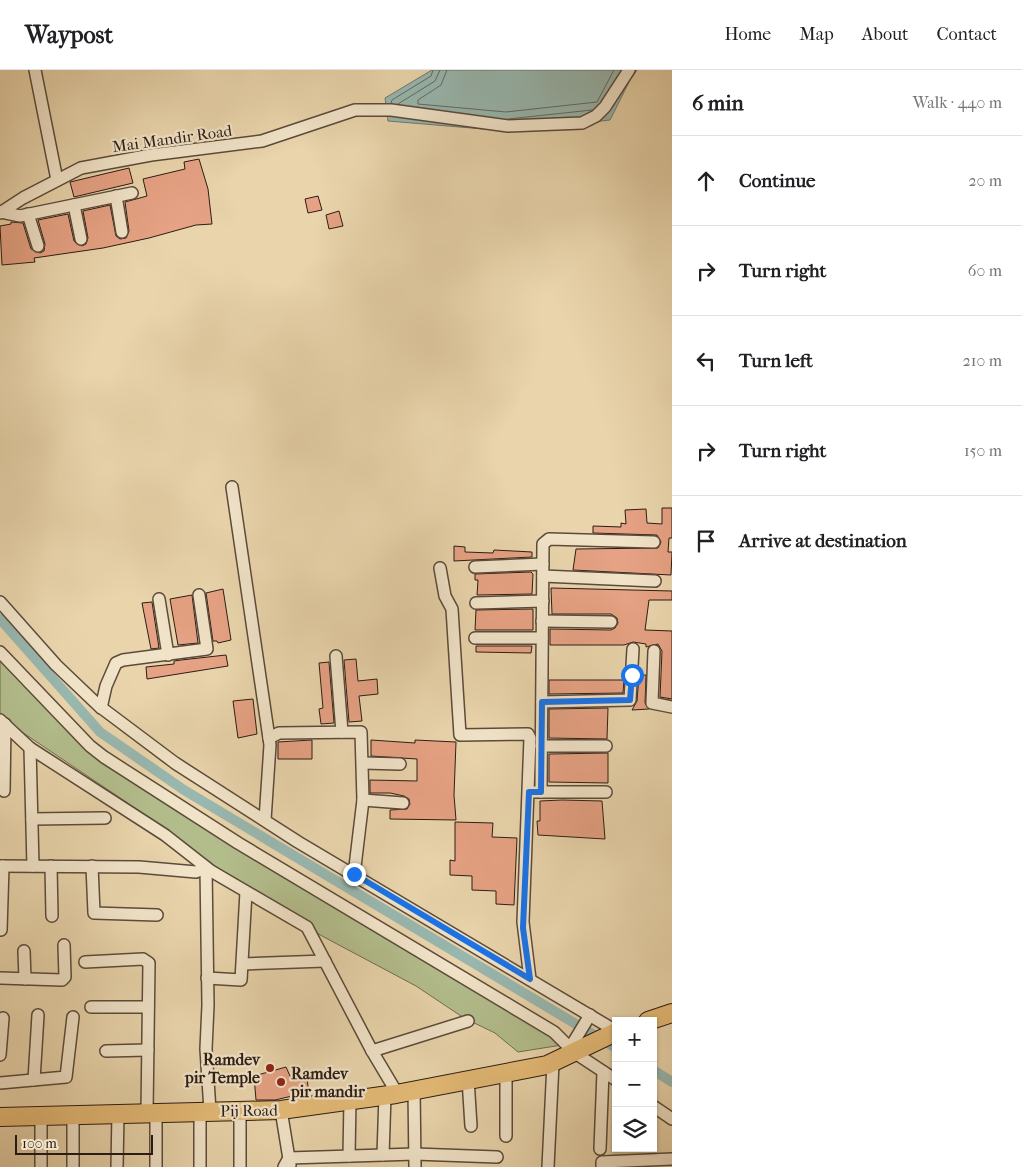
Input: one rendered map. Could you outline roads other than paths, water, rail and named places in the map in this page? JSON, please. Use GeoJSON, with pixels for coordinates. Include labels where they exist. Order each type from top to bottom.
{"type":"FeatureCollection","features":[{"type":"Feature","properties":{"kind":"main road"},"geometry":{"type":"LineString","coordinates":[[657,1018],[672,1013]]}},
{"type":"Feature","properties":{"kind":"main road","name":"Pij Road"},"geometry":{"type":"LineString","coordinates":[[0,1117],[281,1110],[468,1080],[553,1062],[574,1049],[612,1033]]}},
{"type":"Feature","properties":{"kind":"street"},"geometry":{"type":"LineString","coordinates":[[36,70],[57,180]]}},
{"type":"Feature","properties":{"kind":"street","name":"Mai Mandir Road"},"geometry":{"type":"LineString","coordinates":[[2,215],[57,180],[81,168],[151,156],[262,141],[355,110],[391,110],[508,126],[582,123],[596,116],[605,106],[629,70]]}},
{"type":"Feature","properties":{"kind":"street"},"geometry":{"type":"LineString","coordinates":[[2,215],[28,214],[132,193]]}},
{"type":"Feature","properties":{"kind":"street"},"geometry":{"type":"LineString","coordinates":[[116,196],[122,232]]}},
{"type":"Feature","properties":{"kind":"street"},"geometry":{"type":"LineString","coordinates":[[74,205],[81,239]]}},
{"type":"Feature","properties":{"kind":"street"},"geometry":{"type":"LineString","coordinates":[[28,214],[38,246]]}},
{"type":"Feature","properties":{"kind":"street"},"geometry":{"type":"LineString","coordinates":[[232,487],[269,738],[265,820]]}},
{"type":"Feature","properties":{"kind":"street"},"geometry":{"type":"LineString","coordinates":[[541,792],[543,544],[549,539],[654,542]]}},
{"type":"Feature","properties":{"kind":"street"},"geometry":{"type":"LineString","coordinates":[[475,567],[543,570],[655,581]]}},
{"type":"Feature","properties":{"kind":"street"},"geometry":{"type":"LineString","coordinates":[[440,568],[445,596],[452,609],[460,735],[530,735],[523,928],[530,979]]}},
{"type":"Feature","properties":{"kind":"street"},"geometry":{"type":"LineString","coordinates":[[101,708],[106,686],[116,663],[124,660],[207,650],[199,595]]}},
{"type":"Feature","properties":{"kind":"street"},"geometry":{"type":"LineString","coordinates":[[159,599],[168,655]]}},
{"type":"Feature","properties":{"kind":"street"},"geometry":{"type":"LineString","coordinates":[[0,602],[60,669],[101,708],[176,763],[265,820],[612,1030]]}},
{"type":"Feature","properties":{"kind":"street"},"geometry":{"type":"LineString","coordinates":[[476,602],[542,602]]}},
{"type":"Feature","properties":{"kind":"street"},"geometry":{"type":"LineString","coordinates":[[542,622],[611,622]]}},
{"type":"Feature","properties":{"kind":"street"},"geometry":{"type":"LineString","coordinates":[[475,638],[542,638]]}},
{"type":"Feature","properties":{"kind":"street"},"geometry":{"type":"LineString","coordinates":[[542,702],[630,700],[633,649]]}},
{"type":"Feature","properties":{"kind":"street"},"geometry":{"type":"LineString","coordinates":[[654,651],[652,703],[672,707]]}},
{"type":"Feature","properties":{"kind":"street"},"geometry":{"type":"LineString","coordinates":[[0,652],[90,746],[104,757],[238,843],[554,1032],[612,1078]]}},
{"type":"Feature","properties":{"kind":"street"},"geometry":{"type":"LineString","coordinates":[[336,656],[342,732]]}},
{"type":"Feature","properties":{"kind":"street"},"geometry":{"type":"LineString","coordinates":[[3,722],[30,748],[165,835],[206,868],[307,927],[372,1051],[399,1092],[415,1154],[415,1167]]}},
{"type":"Feature","properties":{"kind":"street"},"geometry":{"type":"LineString","coordinates":[[3,722],[4,792]]}},
{"type":"Feature","properties":{"kind":"street"},"geometry":{"type":"LineString","coordinates":[[269,738],[279,733],[361,732],[363,800],[354,874]]}},
{"type":"Feature","properties":{"kind":"street"},"geometry":{"type":"LineString","coordinates":[[541,746],[606,746]]}},
{"type":"Feature","properties":{"kind":"street"},"geometry":{"type":"LineString","coordinates":[[30,748],[34,866]]}},
{"type":"Feature","properties":{"kind":"street"},"geometry":{"type":"LineString","coordinates":[[363,763],[400,764]]}},
{"type":"Feature","properties":{"kind":"street"},"geometry":{"type":"LineString","coordinates":[[529,792],[606,792]]}},
{"type":"Feature","properties":{"kind":"street"},"geometry":{"type":"LineString","coordinates":[[363,800],[402,803]]}},
{"type":"Feature","properties":{"kind":"street"},"geometry":{"type":"LineString","coordinates":[[32,819],[106,818]]}},
{"type":"Feature","properties":{"kind":"street"},"geometry":{"type":"LineString","coordinates":[[1,930],[1,866],[139,867],[196,872],[206,868]]}},
{"type":"Feature","properties":{"kind":"street"},"geometry":{"type":"LineString","coordinates":[[51,866],[52,916]]}},
{"type":"Feature","properties":{"kind":"street"},"geometry":{"type":"LineString","coordinates":[[92,866],[94,913],[157,915]]}},
{"type":"Feature","properties":{"kind":"street"},"geometry":{"type":"LineString","coordinates":[[200,1167],[205,1111],[206,868]]}},
{"type":"Feature","properties":{"kind":"street"},"geometry":{"type":"LineString","coordinates":[[207,978],[242,980],[246,892]]}},
{"type":"Feature","properties":{"kind":"street"},"geometry":{"type":"LineString","coordinates":[[0,978],[64,979],[64,945]]}},
{"type":"Feature","properties":{"kind":"street"},"geometry":{"type":"LineString","coordinates":[[24,951],[25,979]]}},
{"type":"Feature","properties":{"kind":"street"},"geometry":{"type":"LineString","coordinates":[[85,962],[147,960],[149,963],[148,1050],[156,1167]]}},
{"type":"Feature","properties":{"kind":"street"},"geometry":{"type":"LineString","coordinates":[[243,964],[325,961]]}},
{"type":"Feature","properties":{"kind":"street"},"geometry":{"type":"LineString","coordinates":[[92,1008],[148,1006]]}},
{"type":"Feature","properties":{"kind":"street"},"geometry":{"type":"LineString","coordinates":[[34,1080],[38,1015]]}},
{"type":"Feature","properties":{"kind":"street"},"geometry":{"type":"LineString","coordinates":[[0,1083],[64,1078],[67,1076],[73,1016]]}},
{"type":"Feature","properties":{"kind":"street"},"geometry":{"type":"LineString","coordinates":[[574,1049],[589,1016]]}},
{"type":"Feature","properties":{"kind":"street"},"geometry":{"type":"LineString","coordinates":[[0,1055],[3,1018]]}},
{"type":"Feature","properties":{"kind":"street"},"geometry":{"type":"LineString","coordinates":[[372,1051],[468,1021]]}},
{"type":"Feature","properties":{"kind":"street"},"geometry":{"type":"LineString","coordinates":[[106,1051],[148,1050]]}},
{"type":"Feature","properties":{"kind":"street"},"geometry":{"type":"LineString","coordinates":[[548,1167],[553,1062]]}},
{"type":"Feature","properties":{"kind":"street"},"geometry":{"type":"LineString","coordinates":[[506,1072],[506,1136]]}},
{"type":"Feature","properties":{"kind":"street"},"geometry":{"type":"LineString","coordinates":[[600,1149],[603,1072]]}},
{"type":"Feature","properties":{"kind":"street"},"geometry":{"type":"LineString","coordinates":[[468,1080],[471,1126]]}},
{"type":"Feature","properties":{"kind":"street"},"geometry":{"type":"LineString","coordinates":[[383,1155],[399,1092]]}},
{"type":"Feature","properties":{"kind":"street"},"geometry":{"type":"LineString","coordinates":[[349,1156],[350,1100]]}},
{"type":"Feature","properties":{"kind":"street"},"geometry":{"type":"LineString","coordinates":[[654,1107],[672,1119]]}},
{"type":"Feature","properties":{"kind":"street"},"geometry":{"type":"LineString","coordinates":[[281,1110],[288,1164],[349,1156],[415,1154],[497,1157]]}},
{"type":"Feature","properties":{"kind":"street"},"geometry":{"type":"LineString","coordinates":[[240,1111],[240,1167]]}},
{"type":"Feature","properties":{"kind":"street"},"geometry":{"type":"LineString","coordinates":[[117,1167],[118,1113]]}},
{"type":"Feature","properties":{"kind":"street"},"geometry":{"type":"LineString","coordinates":[[73,1115],[73,1167]]}},
{"type":"Feature","properties":{"kind":"street"},"geometry":{"type":"LineString","coordinates":[[41,1116],[41,1167]]}},
{"type":"Feature","properties":{"kind":"street"},"geometry":{"type":"LineString","coordinates":[[602,1167],[602,1162],[624,1164],[672,1159]]}},
{"type":"Feature","properties":{"kind":"water"},"geometry":{"type":"Polygon","coordinates":[[[432,70],[637,70],[610,120],[507,131],[388,121],[385,98],[432,70]]]}},
{"type":"Feature","properties":{"kind":"waterway"},"geometry":{"type":"LineString","coordinates":[[0,619],[100,732],[184,790],[612,1046]]}},
{"type":"Feature","properties":{"kind":"waterway"},"geometry":{"type":"LineString","coordinates":[[657,1073],[672,1082]]}},
{"type":"Feature","properties":{"kind":"place","name":"Ramdev pir Temple"},"geometry":{"type":"Point","coordinates":[270,1068]}},
{"type":"Feature","properties":{"kind":"place","name":"Ramdev pir mandir"},"geometry":{"type":"Point","coordinates":[281,1082]}}]}
